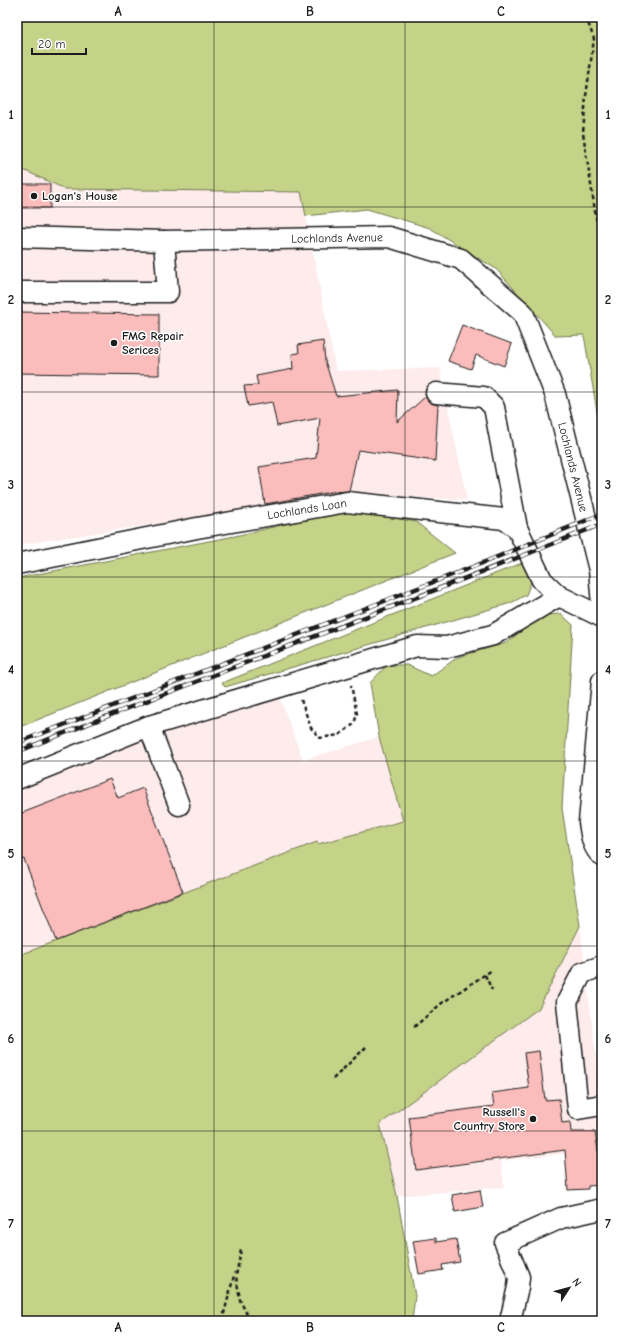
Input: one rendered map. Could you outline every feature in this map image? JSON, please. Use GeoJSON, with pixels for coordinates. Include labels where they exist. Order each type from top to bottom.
{"type":"FeatureCollection","features":[{"type":"Feature","properties":{"kind":"street","name":"Lochlands Avenue"},"geometry":{"type":"LineString","coordinates":[[17,237],[164,241],[390,237],[461,259],[523,313],[555,394],[599,570],[602,605]]}},
{"type":"Feature","properties":{"kind":"street"},"geometry":{"type":"LineString","coordinates":[[17,292],[168,292],[164,241]]}},
{"type":"Feature","properties":{"kind":"street"},"geometry":{"type":"LineString","coordinates":[[436,393],[484,397],[494,407],[517,528],[542,580],[559,596],[602,617]]}},
{"type":"Feature","properties":{"kind":"street","name":"Lochlands Loan"},"geometry":{"type":"LineString","coordinates":[[17,564],[197,528],[347,502],[504,519],[517,528]]}},
{"type":"Feature","properties":{"kind":"street"},"geometry":{"type":"LineString","coordinates":[[17,779],[149,726],[417,646],[447,647],[493,635],[559,596]]}},
{"type":"Feature","properties":{"kind":"street"},"geometry":{"type":"LineString","coordinates":[[602,681],[589,822],[592,841],[598,853],[602,856]]}},
{"type":"Feature","properties":{"kind":"street"},"geometry":{"type":"LineString","coordinates":[[149,726],[179,805]]}},
{"type":"Feature","properties":{"kind":"street"},"geometry":{"type":"LineString","coordinates":[[602,966],[582,973],[567,1002],[578,1109],[602,1105]]}},
{"type":"Feature","properties":{"kind":"street"},"geometry":{"type":"LineString","coordinates":[[510,1321],[518,1288],[519,1277],[504,1243],[561,1218],[602,1209]]}},
{"type":"Feature","properties":{"kind":"path"},"geometry":{"type":"LineString","coordinates":[[586,17],[594,39],[586,96],[583,133],[602,256]]}},
{"type":"Feature","properties":{"kind":"path"},"geometry":{"type":"LineString","coordinates":[[295,682],[311,728],[320,738],[339,735],[354,724],[357,714],[347,667]]}},
{"type":"Feature","properties":{"kind":"path"},"geometry":{"type":"LineString","coordinates":[[414,1027],[442,1003],[492,970]]}},
{"type":"Feature","properties":{"kind":"path"},"geometry":{"type":"LineString","coordinates":[[485,975],[492,990]]}},
{"type":"Feature","properties":{"kind":"path"},"geometry":{"type":"LineString","coordinates":[[333,1079],[366,1047]]}},
{"type":"Feature","properties":{"kind":"path"},"geometry":{"type":"LineString","coordinates":[[222,1321],[241,1250],[236,1276],[240,1300],[250,1321]]}},
{"type":"Feature","properties":{"kind":"shaded area"},"geometry":{"type":"Polygon","coordinates":[[[17,167],[65,189],[301,192],[336,371],[440,368],[467,500],[351,494],[17,545],[17,167]]]}},
{"type":"Feature","properties":{"kind":"shaded area"},"geometry":{"type":"Polygon","coordinates":[[[277,690],[303,760],[379,737],[404,821],[319,844],[17,956],[17,786],[277,690]]]}},
{"type":"Feature","properties":{"kind":"shaded area"},"geometry":{"type":"Polygon","coordinates":[[[580,926],[602,1104],[602,1149],[501,1161],[504,1187],[397,1196],[380,1124],[539,1008],[580,926]]]}},
{"type":"Feature","properties":{"kind":"green space"},"geometry":{"type":"Polygon","coordinates":[[[17,17],[602,17],[602,441],[584,335],[556,336],[496,269],[430,228],[367,209],[306,216],[301,192],[65,189],[17,167],[17,17]]]}},
{"type":"Feature","properties":{"kind":"green space"},"geometry":{"type":"Polygon","coordinates":[[[361,511],[416,522],[455,553],[17,728],[17,578],[235,536],[320,516],[361,511]]]}},
{"type":"Feature","properties":{"kind":"green space"},"geometry":{"type":"Polygon","coordinates":[[[522,563],[531,582],[526,595],[511,603],[225,687],[222,683],[522,563]]]}},
{"type":"Feature","properties":{"kind":"green space"},"geometry":{"type":"Polygon","coordinates":[[[561,614],[573,625],[562,808],[580,926],[539,1008],[380,1124],[397,1196],[415,1296],[412,1321],[17,1321],[17,956],[317,842],[318,844],[403,821],[379,737],[370,683],[387,665],[407,665],[431,676],[458,657],[506,643],[542,615],[561,614]]]}},
{"type":"Feature","properties":{"kind":"building","name":"Logan's House"},"geometry":{"type":"Polygon","coordinates":[[[17,184],[50,184],[50,208],[17,208],[17,184]]]}},
{"type":"Feature","properties":{"kind":"building"},"geometry":{"type":"Polygon","coordinates":[[[17,312],[159,314],[159,375],[17,373],[17,312]]]}},
{"type":"Feature","properties":{"kind":"building"},"geometry":{"type":"Polygon","coordinates":[[[462,325],[512,344],[504,366],[476,355],[471,369],[448,361],[462,325]]]}},
{"type":"Feature","properties":{"kind":"building"},"geometry":{"type":"Polygon","coordinates":[[[323,341],[325,361],[336,396],[398,390],[397,422],[425,397],[430,403],[438,405],[435,461],[358,450],[349,491],[331,492],[265,504],[259,467],[316,458],[320,418],[277,426],[272,402],[248,406],[244,386],[258,385],[256,376],[293,369],[292,354],[299,353],[298,345],[323,341]]]}},
{"type":"Feature","properties":{"kind":"building"},"geometry":{"type":"Polygon","coordinates":[[[110,779],[118,798],[143,788],[183,892],[56,941],[24,859],[17,861],[17,815],[110,779]]]}},
{"type":"Feature","properties":{"kind":"building"},"geometry":{"type":"Polygon","coordinates":[[[539,1051],[545,1100],[559,1099],[562,1123],[570,1122],[571,1132],[595,1132],[598,1151],[602,1151],[602,1185],[588,1186],[588,1189],[568,1190],[565,1150],[416,1170],[409,1117],[494,1106],[492,1093],[529,1088],[524,1053],[539,1051]]]}},
{"type":"Feature","properties":{"kind":"building"},"geometry":{"type":"Polygon","coordinates":[[[480,1190],[483,1207],[455,1212],[452,1195],[480,1190]]]}},
{"type":"Feature","properties":{"kind":"building"},"geometry":{"type":"Polygon","coordinates":[[[436,1238],[436,1242],[456,1239],[460,1262],[442,1265],[443,1270],[419,1274],[413,1241],[436,1238]]]}},
{"type":"Feature","properties":{"kind":"railway"},"geometry":{"type":"LineString","coordinates":[[17,743],[475,566],[602,514]]}},
{"type":"Feature","properties":{"kind":"railway"},"geometry":{"type":"LineString","coordinates":[[17,752],[602,524]]}},
{"type":"Feature","properties":{"kind":"place","name":"Logan's House"},"geometry":{"type":"Point","coordinates":[34,196]}},
{"type":"Feature","properties":{"kind":"place","name":"FMG Repair Serices"},"geometry":{"type":"Point","coordinates":[114,343]}},
{"type":"Feature","properties":{"kind":"place","name":"Russell's Country Store"},"geometry":{"type":"Point","coordinates":[533,1119]}}]}
